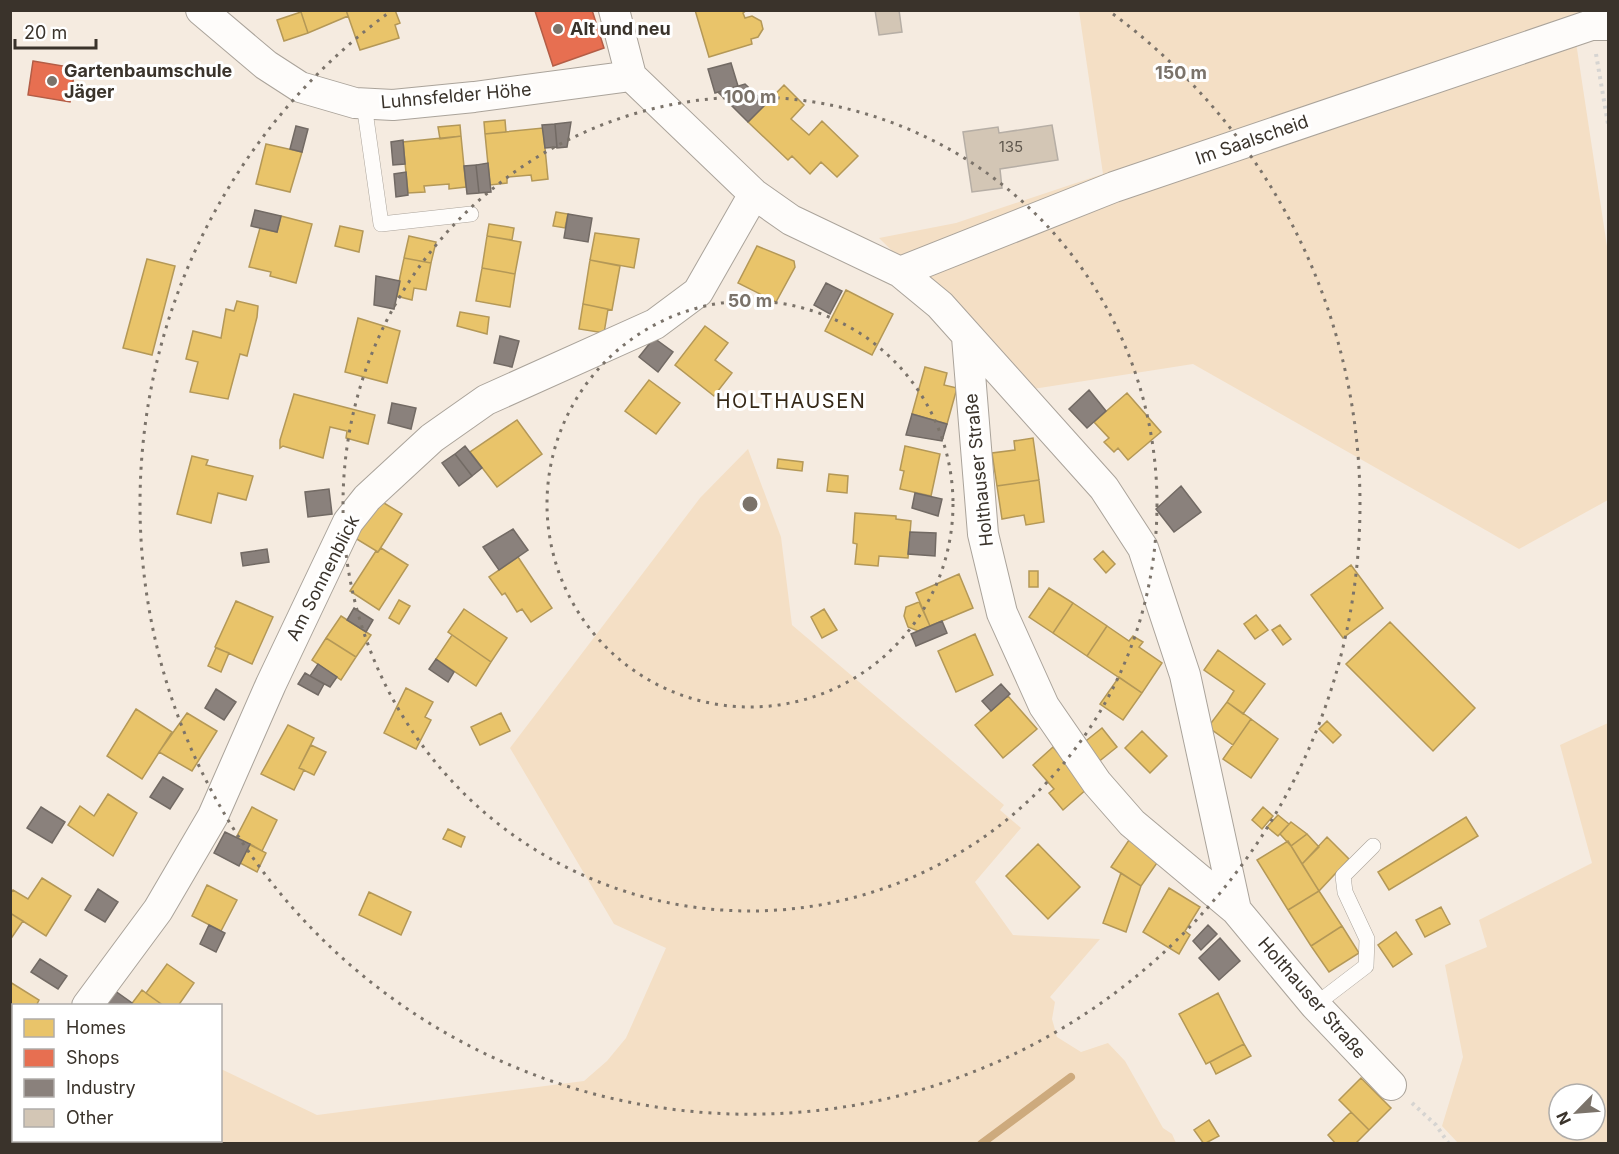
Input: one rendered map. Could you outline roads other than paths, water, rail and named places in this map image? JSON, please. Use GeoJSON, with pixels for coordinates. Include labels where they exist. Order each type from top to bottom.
{"type":"FeatureCollection","features":[{"type":"Feature","properties":{"kind":"street","name":"Luhnsfelder Höhe"},"geometry":{"type":"LineString","coordinates":[[201,10],[266,65],[300,87],[364,104],[393,105],[474,97],[631,76]]}},
{"type":"Feature","properties":{"kind":"street"},"geometry":{"type":"LineString","coordinates":[[614,10],[631,76]]}},
{"type":"Feature","properties":{"kind":"street","name":"Im Saalscheid"},"geometry":{"type":"LineString","coordinates":[[900,272],[1114,187],[1600,25]]}},
{"type":"Feature","properties":{"kind":"street","name":"Holthauser Straße"},"geometry":{"type":"LineString","coordinates":[[631,76],[754,194],[791,220],[900,272],[940,305],[1104,488],[1143,548],[1185,675],[1236,910]]}},
{"type":"Feature","properties":{"kind":"street","name":"Am Sonnenblick"},"geometry":{"type":"LineString","coordinates":[[88,1004],[158,910],[213,816],[271,684],[343,533],[367,498],[432,438],[486,400],[655,324],[698,292],[754,194]]}},
{"type":"Feature","properties":{"kind":"street","name":"Holthauser Straße"},"geometry":{"type":"LineString","coordinates":[[967,337],[982,534],[1002,613],[1044,706],[1097,783],[1132,824],[1236,910],[1315,1005],[1391,1085]]}},
{"type":"Feature","properties":{"kind":"lane"},"geometry":{"type":"LineString","coordinates":[[364,104],[381,224],[471,214]]}},
{"type":"Feature","properties":{"kind":"lane"},"geometry":{"type":"LineString","coordinates":[[1315,1005],[1366,966],[1367,939],[1345,892],[1343,876],[1373,846]]}},
{"type":"Feature","properties":{"kind":"waterway"},"geometry":{"type":"LineString","coordinates":[[981,1144],[1071,1077]]}},
{"type":"Feature","properties":{"kind":"place","name":"Alt und neu"},"geometry":{"type":"Point","coordinates":[558,29]}},
{"type":"Feature","properties":{"kind":"place","name":"Gartenbaumschule Jäger"},"geometry":{"type":"Point","coordinates":[52,81]}},
{"type":"Feature","properties":{"kind":"district","name":"HOLTHAUSEN"},"geometry":{"type":"Point","coordinates":[791,401]}}]}
